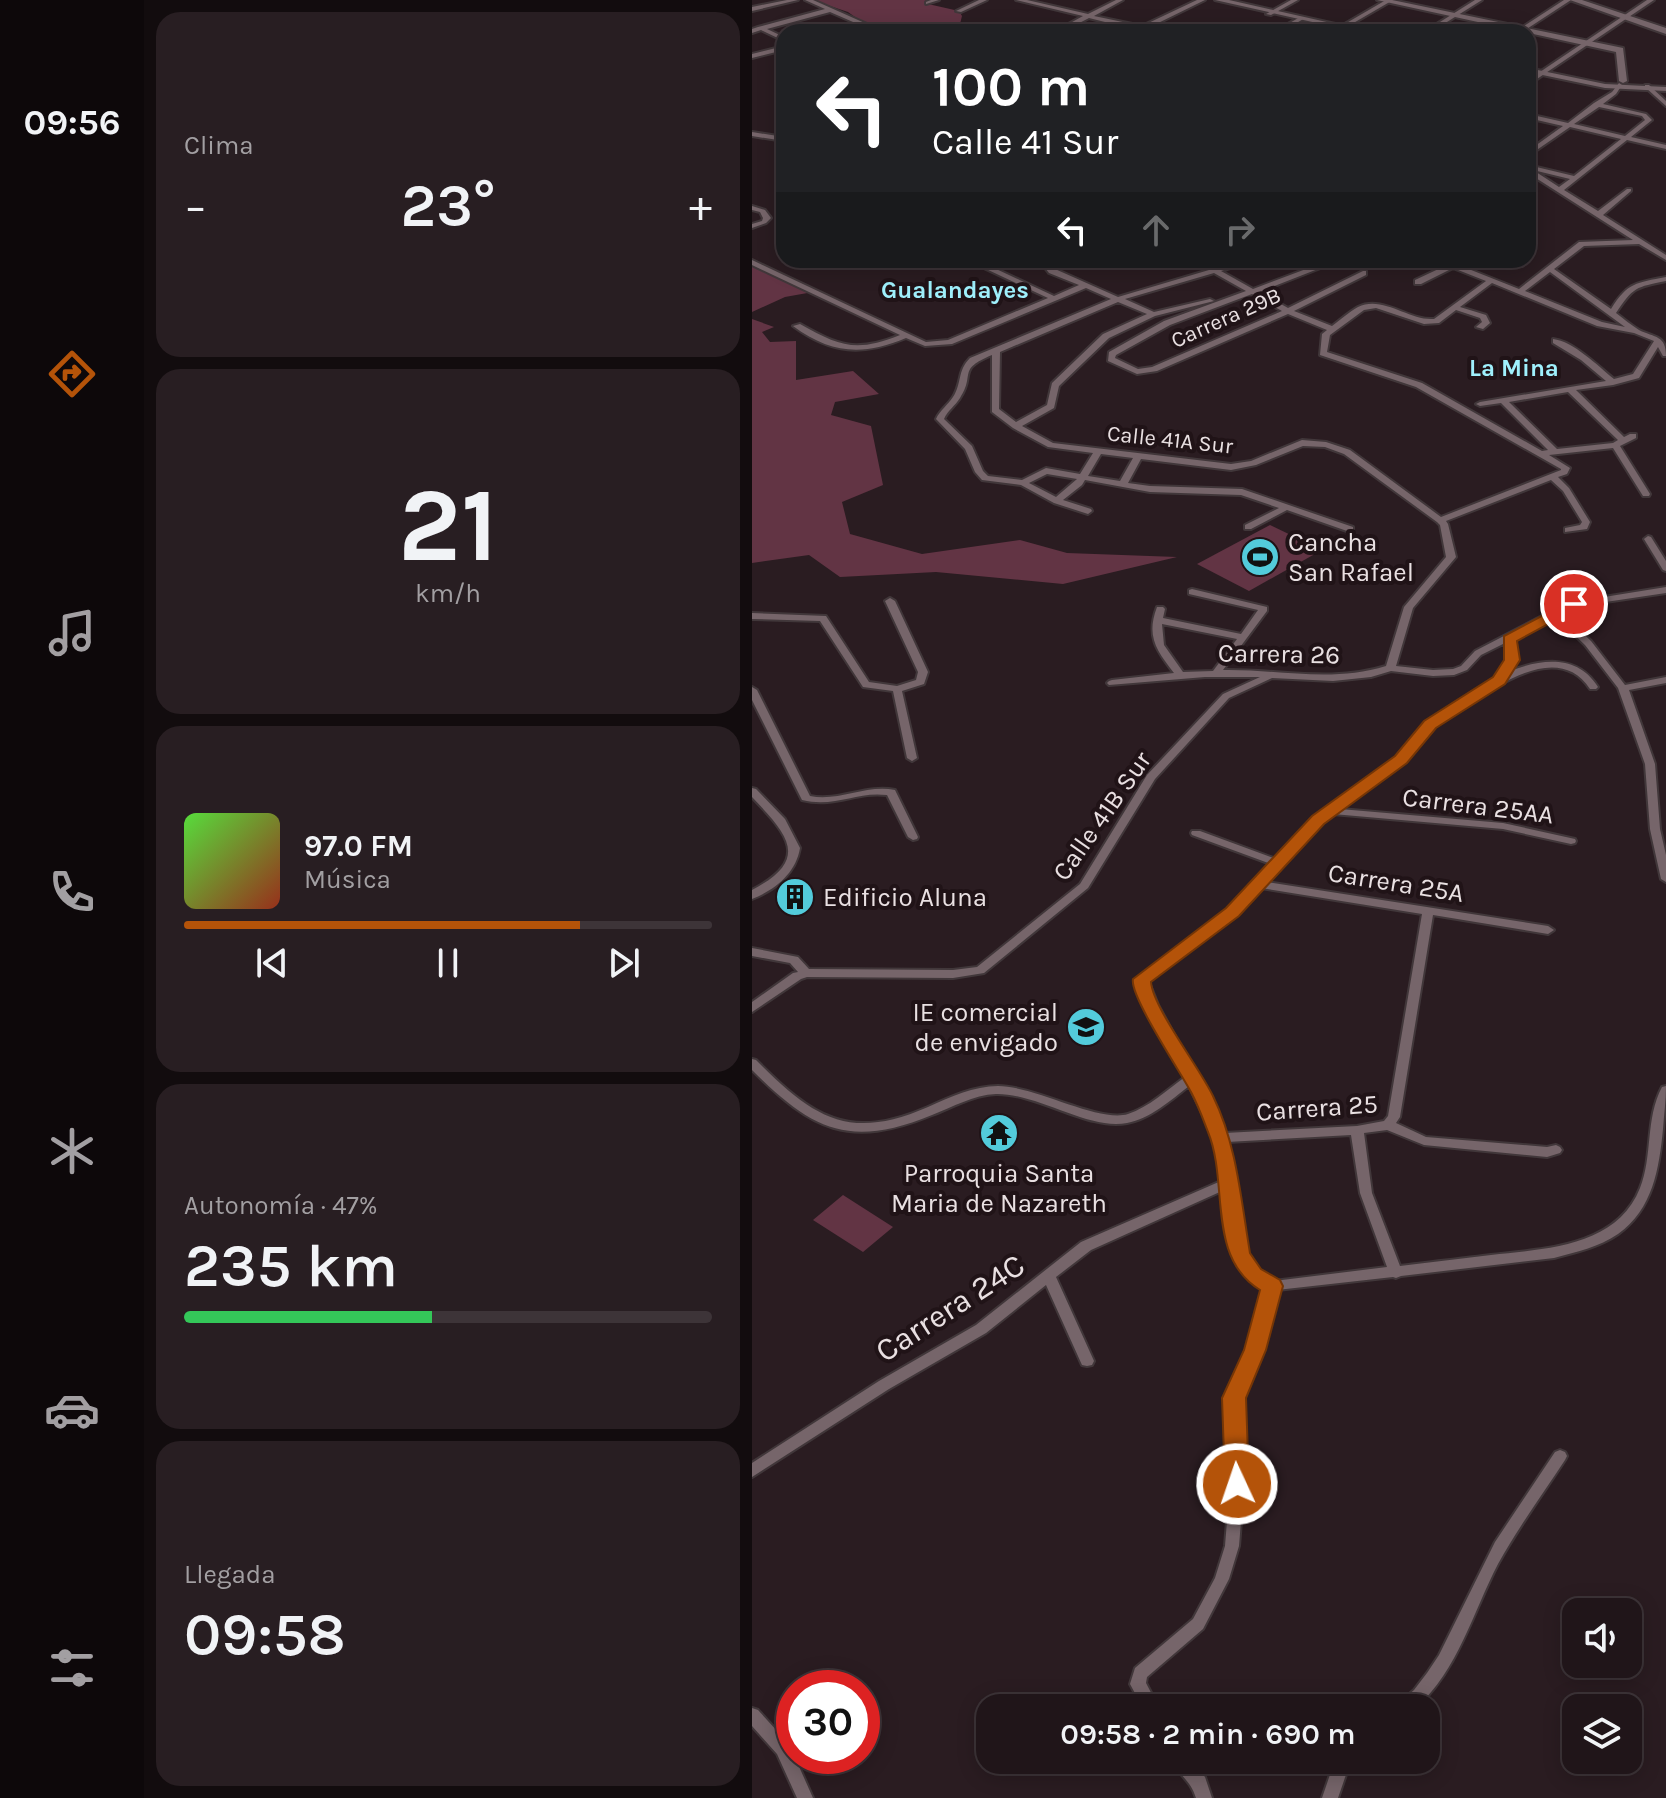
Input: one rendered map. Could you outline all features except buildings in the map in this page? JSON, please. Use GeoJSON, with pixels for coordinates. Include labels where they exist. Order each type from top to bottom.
{"type":"FeatureCollection","features":[{"type":"Feature","properties":{"kind":"main road"},"geometry":{"type":"LineString","coordinates":[[1571,0],[1666,31]]}},
{"type":"Feature","properties":{"kind":"street"},"geometry":{"type":"LineString","coordinates":[[752,9],[795,0]]}},
{"type":"Feature","properties":{"kind":"street"},"geometry":{"type":"LineString","coordinates":[[808,0],[864,24]]}},
{"type":"Feature","properties":{"kind":"street"},"geometry":{"type":"LineString","coordinates":[[928,3],[936,0]]}},
{"type":"Feature","properties":{"kind":"street"},"geometry":{"type":"LineString","coordinates":[[959,11],[984,0]]}},
{"type":"Feature","properties":{"kind":"street"},"geometry":{"type":"LineString","coordinates":[[1073,24],[1120,0]]}},
{"type":"Feature","properties":{"kind":"street"},"geometry":{"type":"LineString","coordinates":[[1153,24],[1203,0],[1319,24]]}},
{"type":"Feature","properties":{"kind":"street"},"geometry":{"type":"LineString","coordinates":[[1219,0],[1271,13],[1295,0]]}},
{"type":"Feature","properties":{"kind":"street"},"geometry":{"type":"LineString","coordinates":[[1351,24],[1388,0],[1495,24]]}},
{"type":"Feature","properties":{"kind":"street"},"geometry":{"type":"LineString","coordinates":[[1441,24],[1479,0]]}},
{"type":"Feature","properties":{"kind":"street"},"geometry":{"type":"LineString","coordinates":[[1531,24],[1571,0]]}},
{"type":"Feature","properties":{"kind":"street"},"geometry":{"type":"LineString","coordinates":[[1536,78],[1651,0]]}},
{"type":"Feature","properties":{"kind":"street"},"geometry":{"type":"LineString","coordinates":[[1025,1],[1122,24]]}},
{"type":"Feature","properties":{"kind":"street"},"geometry":{"type":"LineString","coordinates":[[776,24],[829,10]]}},
{"type":"Feature","properties":{"kind":"street"},"geometry":{"type":"LineString","coordinates":[[1291,24],[1300,19]]}},
{"type":"Feature","properties":{"kind":"street"},"geometry":{"type":"LineString","coordinates":[[752,24],[776,35]]}},
{"type":"Feature","properties":{"kind":"street"},"geometry":{"type":"LineString","coordinates":[[752,31],[776,24]]}},
{"type":"Feature","properties":{"kind":"street"},"geometry":{"type":"LineString","coordinates":[[1536,33],[1620,50],[1620,84]]}},
{"type":"Feature","properties":{"kind":"street"},"geometry":{"type":"LineString","coordinates":[[752,56],[776,50]]}},
{"type":"Feature","properties":{"kind":"street"},"geometry":{"type":"LineString","coordinates":[[1536,70],[1648,87],[1666,104]]}},
{"type":"Feature","properties":{"kind":"street"},"geometry":{"type":"LineString","coordinates":[[1544,72],[1634,88],[1666,87]]}},
{"type":"Feature","properties":{"kind":"street"},"geometry":{"type":"LineString","coordinates":[[1536,148],[1620,84]]}},
{"type":"Feature","properties":{"kind":"street"},"geometry":{"type":"LineString","coordinates":[[1560,190],[1646,123],[1648,117],[1596,104]]}},
{"type":"Feature","properties":{"kind":"street"},"geometry":{"type":"LineString","coordinates":[[1536,116],[1666,145]]}},
{"type":"Feature","properties":{"kind":"street"},"geometry":{"type":"LineString","coordinates":[[752,134],[776,138]]}},
{"type":"Feature","properties":{"kind":"street"},"geometry":{"type":"LineString","coordinates":[[1536,170],[1575,178]]}},
{"type":"Feature","properties":{"kind":"street"},"geometry":{"type":"LineString","coordinates":[[1536,174],[1666,258]]}},
{"type":"Feature","properties":{"kind":"street"},"geometry":{"type":"LineString","coordinates":[[1599,214],[1629,190]]}},
{"type":"Feature","properties":{"kind":"street"},"geometry":{"type":"LineString","coordinates":[[752,208],[763,211],[767,220],[752,226]]}},
{"type":"Feature","properties":{"kind":"street"},"geometry":{"type":"LineString","coordinates":[[1521,291],[1582,244],[1641,242]]}},
{"type":"Feature","properties":{"kind":"street"},"geometry":{"type":"LineString","coordinates":[[752,262],[925,344],[934,345],[956,339],[1084,286]]}},
{"type":"Feature","properties":{"kind":"street"},"geometry":{"type":"LineString","coordinates":[[988,268],[1053,298]]}},
{"type":"Feature","properties":{"kind":"street"},"geometry":{"type":"LineString","coordinates":[[1050,268],[1115,300],[1153,314]]}},
{"type":"Feature","properties":{"kind":"street"},"geometry":{"type":"LineString","coordinates":[[1212,268],[1288,311],[1332,329]]}},
{"type":"Feature","properties":{"kind":"street"},"geometry":{"type":"LineString","coordinates":[[1088,511],[1057,501],[1023,483],[985,478],[979,472],[969,448],[940,419],[942,412],[958,395],[966,366],[973,360],[1115,300],[1227,268]]}},
{"type":"Feature","properties":{"kind":"street"},"geometry":{"type":"LineString","coordinates":[[1016,426],[1051,406],[1055,385],[1098,342],[1128,324],[1153,314],[1234,298],[1316,268]]}},
{"type":"Feature","properties":{"kind":"street"},"geometry":{"type":"LineString","coordinates":[[1418,282],[1447,268]]}},
{"type":"Feature","properties":{"kind":"street"},"geometry":{"type":"LineString","coordinates":[[1461,268],[1600,324],[1660,339],[1666,354]]}},
{"type":"Feature","properties":{"kind":"street"},"geometry":{"type":"LineString","coordinates":[[1550,269],[1636,331]]}},
{"type":"Feature","properties":{"kind":"street","name":"Carrera 29B"},"geometry":{"type":"LineString","coordinates":[[1234,298],[1152,329],[1119,348],[1111,359],[1130,370],[1146,372],[1288,311],[1363,273]]}},
{"type":"Feature","properties":{"kind":"street"},"geometry":{"type":"LineString","coordinates":[[1612,314],[1626,290],[1632,286],[1666,279]]}},
{"type":"Feature","properties":{"kind":"street"},"geometry":{"type":"LineString","coordinates":[[1492,280],[1436,321],[1424,322],[1370,306],[1362,308],[1332,329],[1323,340],[1323,353],[1419,385],[1542,453],[1566,470],[1440,520],[1444,524],[1451,557],[1409,607],[1390,668],[1454,672],[1464,668],[1478,653],[1584,601],[1666,590]]}},
{"type":"Feature","properties":{"kind":"street"},"geometry":{"type":"LineString","coordinates":[[1457,308],[1483,317],[1486,323],[1480,327]]}},
{"type":"Feature","properties":{"kind":"street"},"geometry":{"type":"LineString","coordinates":[[797,326],[840,348],[868,350],[906,335]]}},
{"type":"Feature","properties":{"kind":"street"},"geometry":{"type":"LineString","coordinates":[[1480,404],[1613,383],[1636,376],[1660,339]]}},
{"type":"Feature","properties":{"kind":"street"},"geometry":{"type":"LineString","coordinates":[[1556,341],[1584,358],[1613,383]]}},
{"type":"Feature","properties":{"kind":"street","name":"Calle 41A Sur"},"geometry":{"type":"LineString","coordinates":[[996,352],[994,406],[997,414],[1051,445],[1231,467],[1252,467],[1302,443],[1326,445],[1347,452],[1371,467],[1440,520]]}},
{"type":"Feature","properties":{"kind":"street"},"geometry":{"type":"LineString","coordinates":[[1570,389],[1620,443],[1646,494]]}},
{"type":"Feature","properties":{"kind":"street"},"geometry":{"type":"LineString","coordinates":[[1503,400],[1554,451]]}},
{"type":"Feature","properties":{"kind":"street"},"geometry":{"type":"LineString","coordinates":[[1542,453],[1620,443],[1633,436]]}},
{"type":"Feature","properties":{"kind":"street"},"geometry":{"type":"LineString","coordinates":[[1057,501],[1079,483],[1098,451]]}},
{"type":"Feature","properties":{"kind":"street"},"geometry":{"type":"LineString","coordinates":[[1122,485],[1138,457]]}},
{"type":"Feature","properties":{"kind":"street"},"geometry":{"type":"LineString","coordinates":[[1023,483],[1046,471],[1122,485],[1242,492],[1350,529]]}},
{"type":"Feature","properties":{"kind":"street"},"geometry":{"type":"LineString","coordinates":[[1552,476],[1566,490],[1586,522],[1584,527],[1568,530]]}},
{"type":"Feature","properties":{"kind":"street"},"geometry":{"type":"LineString","coordinates":[[1248,527],[1287,507]]}},
{"type":"Feature","properties":{"kind":"street"},"geometry":{"type":"LineString","coordinates":[[1648,539],[1666,568]]}},
{"type":"Feature","properties":{"kind":"street"},"geometry":{"type":"LineString","coordinates":[[1192,592],[1264,609],[1216,673]]}},
{"type":"Feature","properties":{"kind":"street"},"geometry":{"type":"LineString","coordinates":[[752,616],[823,618],[866,685],[897,689],[921,682],[923,672],[890,601]]}},
{"type":"Feature","properties":{"kind":"street"},"geometry":{"type":"LineString","coordinates":[[1557,613],[1606,664],[1623,688],[1650,764],[1655,829],[1666,879]]}},
{"type":"Feature","properties":{"kind":"street","name":"Carrera 26"},"geometry":{"type":"LineString","coordinates":[[1180,675],[1156,643],[1158,615],[1243,637]]}},
{"type":"Feature","properties":{"kind":"street"},"geometry":{"type":"LineString","coordinates":[[1499,680],[1512,660],[1509,639]]}},
{"type":"Feature","properties":{"kind":"street"},"geometry":{"type":"LineString","coordinates":[[1593,687],[1585,675],[1555,665],[1530,668],[1499,680],[1430,725],[1401,759],[1331,811],[1233,912],[1142,979],[1141,985],[1193,1077],[1221,1138],[1239,1254],[1253,1275],[1272,1286],[1554,1253],[1592,1242],[1618,1227],[1644,1199],[1655,1148],[1659,1103],[1666,1090]]}},
{"type":"Feature","properties":{"kind":"street","name":"Carrera 26"},"geometry":{"type":"LineString","coordinates":[[1112,683],[1216,673],[1327,679],[1377,674],[1390,668]]}},
{"type":"Feature","properties":{"kind":"street","name":"Calle 41B Sur"},"geometry":{"type":"LineString","coordinates":[[806,973],[965,973],[980,970],[1068,902],[1096,871],[1151,777],[1226,696],[1269,677]]}},
{"type":"Feature","properties":{"kind":"street"},"geometry":{"type":"LineString","coordinates":[[1623,688],[1666,680]]}},
{"type":"Feature","properties":{"kind":"street"},"geometry":{"type":"LineString","coordinates":[[897,689],[912,758]]}},
{"type":"Feature","properties":{"kind":"street"},"geometry":{"type":"LineString","coordinates":[[752,690],[806,798],[819,800],[875,791],[891,792],[913,837]]}},
{"type":"Feature","properties":{"kind":"street"},"geometry":{"type":"LineString","coordinates":[[752,791],[781,821],[793,838],[795,848],[790,866],[775,881],[752,895]]}},
{"type":"Feature","properties":{"kind":"street","name":"Carrera 25AA"},"geometry":{"type":"LineString","coordinates":[[1331,811],[1494,825],[1571,841]]}},
{"type":"Feature","properties":{"kind":"street"},"geometry":{"type":"LineString","coordinates":[[1196,833],[1278,863]]}},
{"type":"Feature","properties":{"kind":"street","name":"Carrera 25A"},"geometry":{"type":"LineString","coordinates":[[1258,884],[1548,930]]}},
{"type":"Feature","properties":{"kind":"street"},"geometry":{"type":"LineString","coordinates":[[1388,1125],[1394,1117],[1428,911]]}},
{"type":"Feature","properties":{"kind":"street"},"geometry":{"type":"LineString","coordinates":[[752,952],[794,960],[806,973],[752,1008]]}},
{"type":"Feature","properties":{"kind":"street"},"geometry":{"type":"LineString","coordinates":[[752,1063],[769,1081],[814,1116],[836,1127],[868,1129],[898,1124],[980,1092],[999,1090],[1032,1093],[1115,1122],[1138,1115],[1193,1077]]}},
{"type":"Feature","properties":{"kind":"street","name":"Carrera 25"},"geometry":{"type":"LineString","coordinates":[[1221,1138],[1357,1130],[1388,1125],[1424,1141],[1547,1152],[1556,1150]]}},
{"type":"Feature","properties":{"kind":"street"},"geometry":{"type":"LineString","coordinates":[[1357,1130],[1366,1193],[1396,1273]]}},
{"type":"Feature","properties":{"kind":"street"},"geometry":{"type":"LineString","coordinates":[[1655,1148],[1666,1158]]}},
{"type":"Feature","properties":{"kind":"street","name":"Carrera 24C"},"geometry":{"type":"LineString","coordinates":[[752,1471],[884,1385],[981,1329],[1086,1246],[1228,1183]]}},
{"type":"Feature","properties":{"kind":"street"},"geometry":{"type":"LineString","coordinates":[[1049,1277],[1087,1361]]}},
{"type":"Feature","properties":{"kind":"street"},"geometry":{"type":"LineString","coordinates":[[1143,1694],[1138,1684],[1140,1673],[1198,1624],[1222,1579],[1232,1546],[1237,1484],[1234,1398],[1255,1350],[1272,1286]]}},
{"type":"Feature","properties":{"kind":"street"},"geometry":{"type":"LineString","coordinates":[[1420,1694],[1440,1666],[1494,1557],[1560,1456]]}},
{"type":"Feature","properties":{"kind":"street"},"geometry":{"type":"LineString","coordinates":[[752,1715],[783,1749],[805,1798]]}},
{"type":"Feature","properties":{"kind":"street"},"geometry":{"type":"LineString","coordinates":[[1192,1774],[1199,1782],[1204,1798]]}},
{"type":"Feature","properties":{"kind":"street"},"geometry":{"type":"LineString","coordinates":[[1330,1798],[1338,1774]]}},
{"type":"Feature","properties":{"kind":"shaded area"},"geometry":{"type":"Polygon","coordinates":[[[812,0],[930,0],[928,4],[959,11],[962,16],[960,24],[865,24],[848,12],[812,0]]]}},
{"type":"Feature","properties":{"kind":"shaded area"},"geometry":{"type":"Polygon","coordinates":[[[752,259],[813,292],[785,297],[752,312],[752,259]]]}},
{"type":"Feature","properties":{"kind":"shaded area"},"geometry":{"type":"Polygon","coordinates":[[[752,319],[774,327],[762,332],[770,342],[796,341],[796,380],[853,371],[879,394],[835,402],[831,415],[871,426],[883,485],[842,502],[850,534],[922,554],[1020,540],[1067,553],[1177,557],[1063,584],[936,572],[840,577],[809,555],[752,563],[752,319]]]}},
{"type":"Feature","properties":{"kind":"shaded area","name":"Cancha San Rafael"},"geometry":{"type":"Polygon","coordinates":[[[1270,525],[1322,550],[1249,591],[1197,564],[1270,525]]]}},
{"type":"Feature","properties":{"kind":"shaded area"},"geometry":{"type":"Polygon","coordinates":[[[843,1195],[893,1227],[863,1252],[813,1220],[843,1195]]]}},
{"type":"Feature","properties":{"kind":"place","name":"Cancha San Rafael"},"geometry":{"type":"Point","coordinates":[1260,557]}},
{"type":"Feature","properties":{"kind":"place","name":"Edificio Aluna"},"geometry":{"type":"Point","coordinates":[795,897]}},
{"type":"Feature","properties":{"kind":"place","name":"IE comercial de envigado"},"geometry":{"type":"Point","coordinates":[1086,1027]}},
{"type":"Feature","properties":{"kind":"place","name":"Parroquia Santa Maria de Nazareth"},"geometry":{"type":"Point","coordinates":[999,1133]}},
{"type":"Feature","properties":{"kind":"district","name":"Gualandayes"},"geometry":{"type":"Point","coordinates":[955,290]}},
{"type":"Feature","properties":{"kind":"district","name":"La Mina"},"geometry":{"type":"Point","coordinates":[1514,368]}},
{"type":"Feature","properties":{"kind":"route"},"geometry":{"type":"LineString","coordinates":[[1237,1484],[1234,1398],[1255,1350],[1272,1286],[1253,1275],[1239,1254],[1221,1138],[1203,1095],[1149,1002],[1141,985],[1142,979],[1233,912],[1318,820],[1401,759],[1430,725],[1499,680],[1512,660],[1509,639],[1574,604]]}}]}
